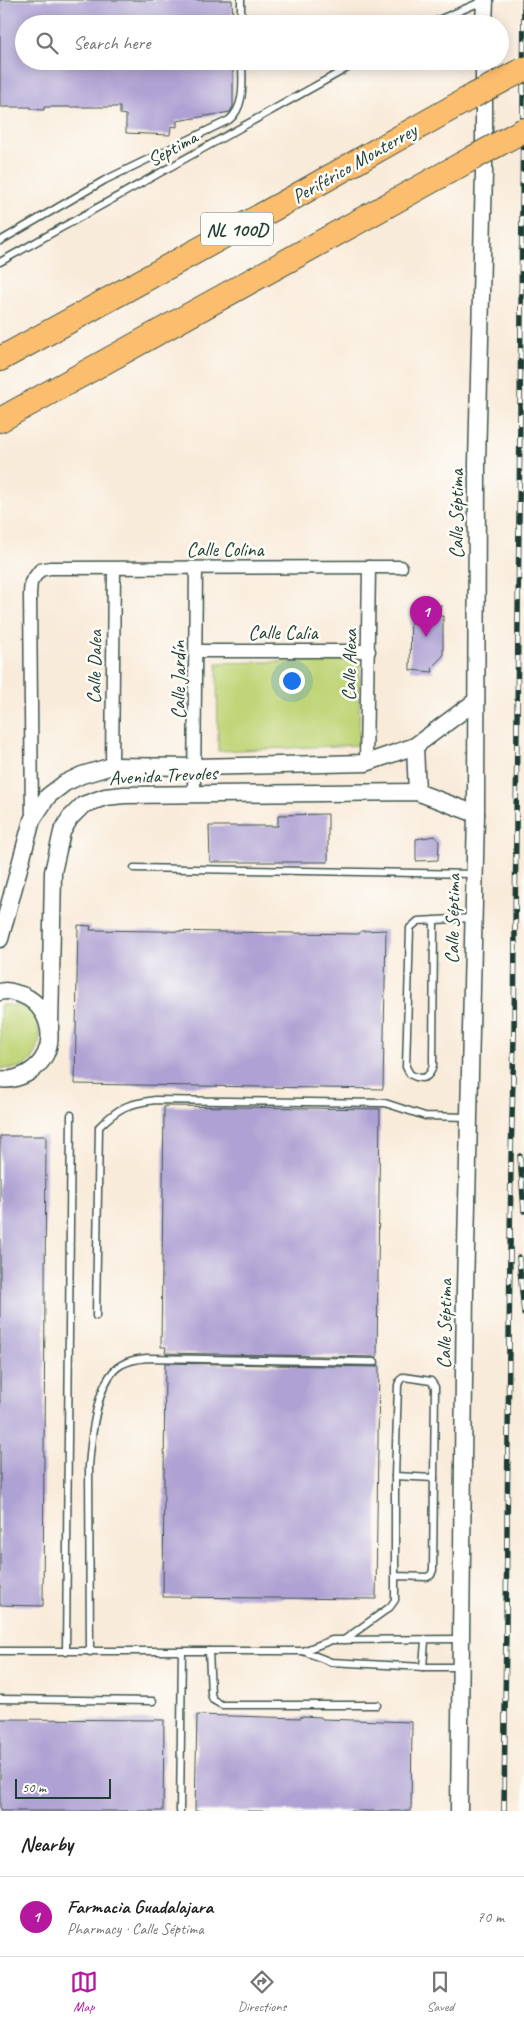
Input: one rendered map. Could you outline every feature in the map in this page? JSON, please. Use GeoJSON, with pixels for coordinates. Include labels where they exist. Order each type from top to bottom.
{"type":"FeatureCollection","features":[{"type":"Feature","properties":{"kind":"highway","name":"Periférico Monterrey"},"geometry":{"type":"LineString","coordinates":[[0,359],[524,68]]}},
{"type":"Feature","properties":{"kind":"highway","name":"NL 100D"},"geometry":{"type":"LineString","coordinates":[[0,420],[478,165],[524,130]]}},
{"type":"Feature","properties":{"kind":"street"},"geometry":{"type":"LineString","coordinates":[[484,0],[484,15]]}},
{"type":"Feature","properties":{"kind":"street","name":"Calle Séptima"},"geometry":{"type":"LineString","coordinates":[[459,1811],[469,1117],[476,814],[478,165],[483,70]]}},
{"type":"Feature","properties":{"kind":"street","name":"Calle Alexa"},"geometry":{"type":"LineString","coordinates":[[366,763],[369,567]]}},
{"type":"Feature","properties":{"kind":"street","name":"Calle Colina"},"geometry":{"type":"LineString","coordinates":[[32,820],[30,593],[31,582],[40,570],[50,568],[400,567]]}},
{"type":"Feature","properties":{"kind":"street","name":"Calle Jardín"},"geometry":{"type":"LineString","coordinates":[[194,793],[196,767],[196,568]]}},
{"type":"Feature","properties":{"kind":"street","name":"Calle Dalea"},"geometry":{"type":"LineString","coordinates":[[112,766],[114,569]]}},
{"type":"Feature","properties":{"kind":"street","name":"Calle Calia"},"geometry":{"type":"LineString","coordinates":[[197,651],[369,651]]}},
{"type":"Feature","properties":{"kind":"street","name":"Avenida Trevoles"},"geometry":{"type":"LineString","coordinates":[[0,939],[32,820],[48,796],[65,783],[82,775],[112,766],[196,767],[366,763],[415,746],[476,700]]}},
{"type":"Feature","properties":{"kind":"street"},"geometry":{"type":"LineString","coordinates":[[415,746],[417,792]]}},
{"type":"Feature","properties":{"kind":"street","name":"Avenida Trevoles"},"geometry":{"type":"LineString","coordinates":[[0,1079],[19,1078],[33,1071],[44,1059],[50,1045],[53,872],[62,832],[70,818],[83,805],[105,797],[124,795],[417,792],[476,814]]}},
{"type":"Feature","properties":{"kind":"street"},"geometry":{"type":"LineString","coordinates":[[0,992],[4,990],[26,995],[42,1009],[50,1029]]}},
{"type":"Feature","properties":{"kind":"lane"},"geometry":{"type":"LineString","coordinates":[[241,0],[241,15]]}},
{"type":"Feature","properties":{"kind":"lane"},"geometry":{"type":"LineString","coordinates":[[450,15],[484,0]]}},
{"type":"Feature","properties":{"kind":"lane"},"geometry":{"type":"LineString","coordinates":[[0,241],[105,180],[229,120],[240,106],[242,70]]}},
{"type":"Feature","properties":{"kind":"lane","name":"Septima"},"geometry":{"type":"LineString","coordinates":[[0,262],[344,70]]}},
{"type":"Feature","properties":{"kind":"lane"},"geometry":{"type":"LineString","coordinates":[[134,868],[474,874]]}},
{"type":"Feature","properties":{"kind":"lane"},"geometry":{"type":"LineString","coordinates":[[434,920],[434,1065],[432,1072],[427,1078],[421,1079],[410,1074],[406,1067],[410,928],[418,921],[434,920],[473,918]]}},
{"type":"Feature","properties":{"kind":"lane"},"geometry":{"type":"LineString","coordinates":[[96,1316],[99,1127],[116,1111],[137,1103],[155,1100],[385,1103],[425,1116],[469,1117]]}},
{"type":"Feature","properties":{"kind":"lane"},"geometry":{"type":"LineString","coordinates":[[66,1652],[71,1115]]}},
{"type":"Feature","properties":{"kind":"lane"},"geometry":{"type":"LineString","coordinates":[[90,1652],[89,1476],[91,1444],[100,1398],[107,1380],[119,1366],[131,1360],[147,1358],[375,1362]]}},
{"type":"Feature","properties":{"kind":"lane"},"geometry":{"type":"LineString","coordinates":[[344,1640],[390,1607],[395,1600],[395,1476],[398,1385],[404,1377],[425,1379],[434,1383],[433,1570],[431,1575],[427,1577],[396,1576]]}},
{"type":"Feature","properties":{"kind":"lane"},"geometry":{"type":"LineString","coordinates":[[395,1476],[434,1478]]}},
{"type":"Feature","properties":{"kind":"lane"},"geometry":{"type":"LineString","coordinates":[[0,1651],[303,1651],[332,1640],[425,1641],[461,1639]]}},
{"type":"Feature","properties":{"kind":"lane"},"geometry":{"type":"LineString","coordinates":[[423,1667],[425,1641]]}},
{"type":"Feature","properties":{"kind":"lane"},"geometry":{"type":"LineString","coordinates":[[209,1651],[211,1694],[213,1700],[222,1705],[377,1705]]}},
{"type":"Feature","properties":{"kind":"lane"},"geometry":{"type":"LineString","coordinates":[[303,1651],[331,1662],[461,1667]]}},
{"type":"Feature","properties":{"kind":"lane"},"geometry":{"type":"LineString","coordinates":[[180,1811],[182,1652]]}},
{"type":"Feature","properties":{"kind":"lane"},"geometry":{"type":"LineString","coordinates":[[0,1699],[153,1702]]}},
{"type":"Feature","properties":{"kind":"green space"},"geometry":{"type":"Polygon","coordinates":[[[360,660],[359,745],[218,751],[217,663],[360,660]]]}},
{"type":"Feature","properties":{"kind":"green space"},"geometry":{"type":"Polygon","coordinates":[[[0,1005],[27,1009],[38,1023],[39,1038],[36,1053],[27,1064],[21,1067],[0,1068],[0,1005]]]}},
{"type":"Feature","properties":{"kind":"building"},"geometry":{"type":"Polygon","coordinates":[[[0,0],[232,0],[233,15],[15,15],[15,70],[233,70],[233,106],[230,112],[177,121],[177,127],[171,126],[170,135],[126,133],[126,115],[120,114],[120,107],[44,107],[44,110],[31,109],[31,107],[0,107],[0,0]]]}},
{"type":"Feature","properties":{"kind":"building"},"geometry":{"type":"Polygon","coordinates":[[[441,605],[439,616],[443,616],[443,656],[432,667],[433,672],[410,670],[411,606],[441,605]]]}},
{"type":"Feature","properties":{"kind":"building"},"geometry":{"type":"Polygon","coordinates":[[[328,814],[328,862],[210,862],[209,826],[278,826],[278,815],[328,814]]]}},
{"type":"Feature","properties":{"kind":"building"},"geometry":{"type":"Polygon","coordinates":[[[435,836],[439,842],[438,860],[416,861],[416,839],[435,836]]]}},
{"type":"Feature","properties":{"kind":"building"},"geometry":{"type":"Polygon","coordinates":[[[78,925],[91,926],[90,930],[359,934],[361,931],[386,930],[383,1089],[75,1084],[78,925]]]}},
{"type":"Feature","properties":{"kind":"building"},"geometry":{"type":"Polygon","coordinates":[[[164,1106],[380,1109],[377,1357],[165,1353],[166,1347],[161,1347],[164,1106]]]}},
{"type":"Feature","properties":{"kind":"building"},"geometry":{"type":"Polygon","coordinates":[[[0,1136],[46,1136],[43,1606],[0,1605],[0,1136]]]}},
{"type":"Feature","properties":{"kind":"building"},"geometry":{"type":"Polygon","coordinates":[[[165,1363],[375,1367],[379,1365],[376,1599],[163,1597],[165,1363]]]}},
{"type":"Feature","properties":{"kind":"building"},"geometry":{"type":"Polygon","coordinates":[[[197,1715],[301,1718],[302,1716],[321,1717],[322,1719],[412,1722],[411,1811],[195,1811],[197,1715]]]}},
{"type":"Feature","properties":{"kind":"building"},"geometry":{"type":"Polygon","coordinates":[[[0,1719],[164,1720],[163,1811],[0,1811],[0,1719]]]}},
{"type":"Feature","properties":{"kind":"railway"},"geometry":{"type":"LineString","coordinates":[[504,1811],[524,1]]}},
{"type":"Feature","properties":{"kind":"railway"},"geometry":{"type":"LineString","coordinates":[[520,1156],[524,1211]]}},
{"type":"Feature","properties":{"kind":"railway"},"geometry":{"type":"LineString","coordinates":[[519,1257],[524,1314]]}},
{"type":"Feature","properties":{"kind":"place","name":"Farmacia Guadalajara"},"geometry":{"type":"Point","coordinates":[426,637]}}]}
